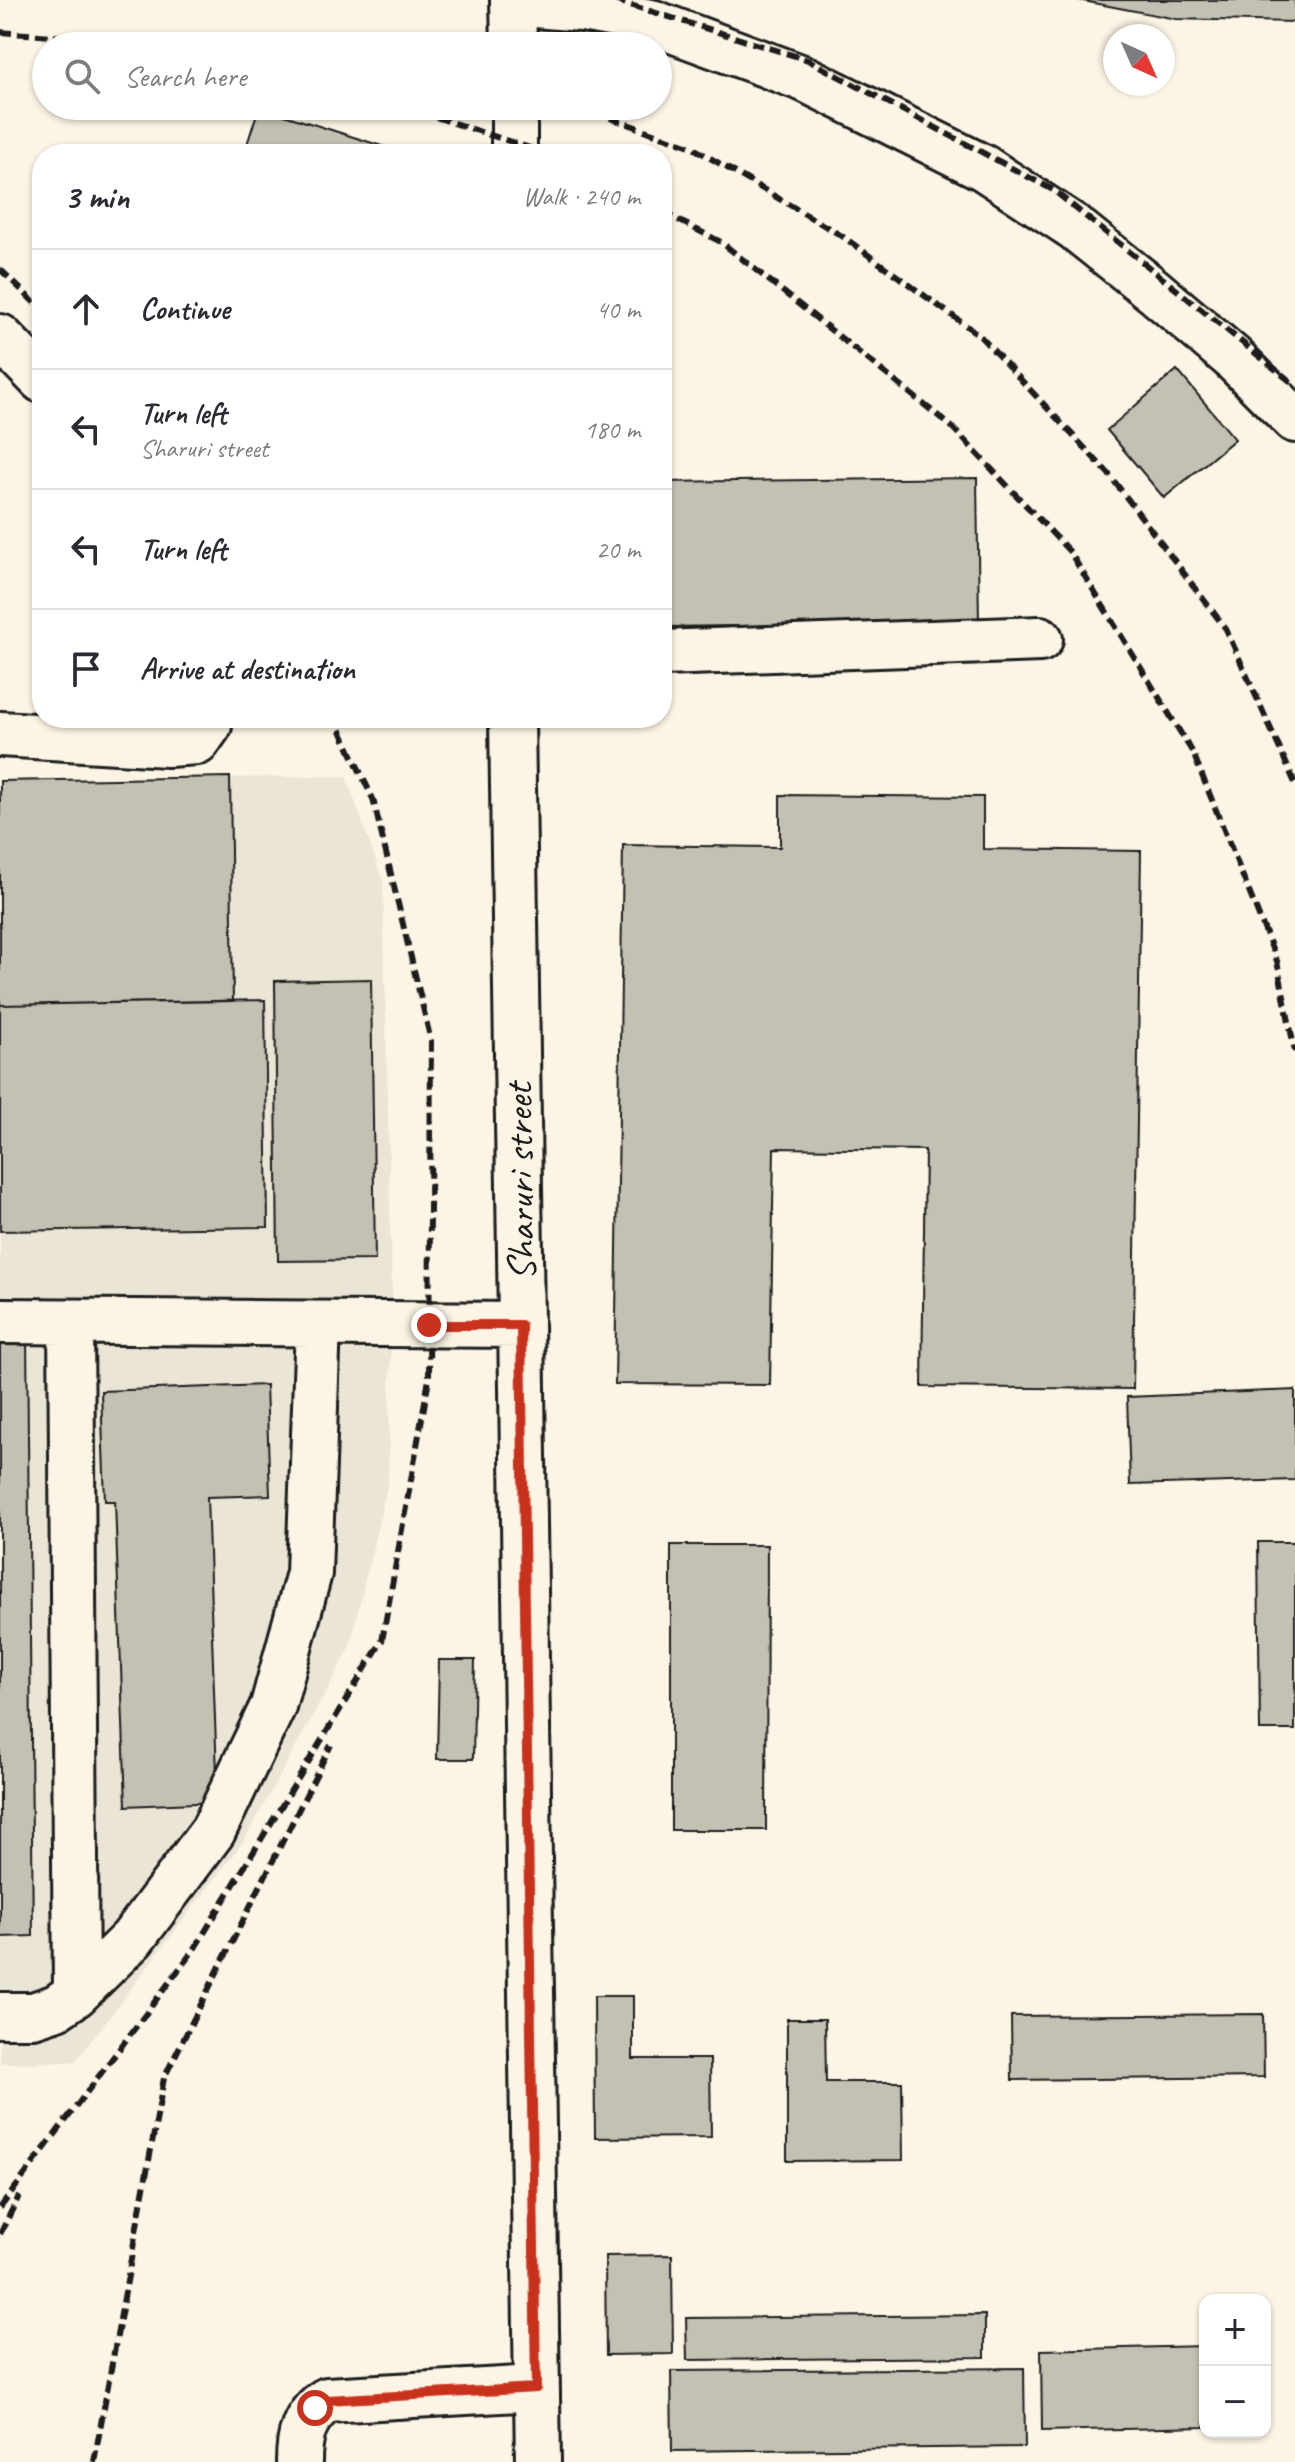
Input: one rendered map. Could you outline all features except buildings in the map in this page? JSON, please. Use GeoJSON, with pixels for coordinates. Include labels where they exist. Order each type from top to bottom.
{"type":"FeatureCollection","features":[{"type":"Feature","properties":{"kind":"street"},"geometry":{"type":"LineString","coordinates":[[514,32],[513,2],[582,9],[664,27],[805,79],[984,168],[1074,227],[1232,357],[1295,420]]}},
{"type":"Feature","properties":{"kind":"street"},"geometry":{"type":"LineString","coordinates":[[514,120],[514,144]]}},
{"type":"Feature","properties":{"kind":"street"},"geometry":{"type":"LineString","coordinates":[[0,337],[32,370]]}},
{"type":"Feature","properties":{"kind":"street"},"geometry":{"type":"LineString","coordinates":[[672,653],[1040,639]]}},
{"type":"Feature","properties":{"kind":"street"},"geometry":{"type":"LineString","coordinates":[[0,734],[168,744],[197,742],[207,728]]}},
{"type":"Feature","properties":{"kind":"street","name":"Sharuri street"},"geometry":{"type":"LineString","coordinates":[[512,728],[538,2462]]}},
{"type":"Feature","properties":{"kind":"street"},"geometry":{"type":"LineString","coordinates":[[0,1321],[521,1325]]}},
{"type":"Feature","properties":{"kind":"street"},"geometry":{"type":"LineString","coordinates":[[71,1322],[76,1994]]}},
{"type":"Feature","properties":{"kind":"street"},"geometry":{"type":"LineString","coordinates":[[0,2015],[33,2015],[57,2007],[76,1994],[132,1939],[213,1831],[273,1706],[309,1573],[318,1324]]}},
{"type":"Feature","properties":{"kind":"street"},"geometry":{"type":"LineString","coordinates":[[299,2462],[299,2441],[305,2424],[315,2408],[327,2400],[536,2388]]}},
{"type":"Feature","properties":{"kind":"shaded area"},"geometry":{"type":"Polygon","coordinates":[[[346,776],[383,881],[392,1298],[388,1482],[349,1650],[245,1839],[75,2062],[0,2063],[0,781],[346,776]]]}},
{"type":"Feature","properties":{"kind":"railway"},"geometry":{"type":"LineString","coordinates":[[614,0],[808,60],[1053,190],[1295,385]]}},
{"type":"Feature","properties":{"kind":"railway"},"geometry":{"type":"LineString","coordinates":[[0,32],[32,35]]}},
{"type":"Feature","properties":{"kind":"railway"},"geometry":{"type":"LineString","coordinates":[[445,120],[518,144]]}},
{"type":"Feature","properties":{"kind":"railway"},"geometry":{"type":"LineString","coordinates":[[616,120],[690,146],[842,236],[979,335],[1108,473],[1226,629],[1295,783]]}},
{"type":"Feature","properties":{"kind":"railway"},"geometry":{"type":"LineString","coordinates":[[672,217],[721,242],[951,426],[1070,552],[1193,753],[1277,961],[1295,1052]]}},
{"type":"Feature","properties":{"kind":"railway"},"geometry":{"type":"LineString","coordinates":[[0,269],[32,300]]}},
{"type":"Feature","properties":{"kind":"railway"},"geometry":{"type":"LineString","coordinates":[[0,2208],[195,1948],[382,1641],[429,1379],[431,1041],[373,799],[340,728]]}},
{"type":"Feature","properties":{"kind":"railway"},"geometry":{"type":"LineString","coordinates":[[94,2462],[164,2078],[331,1745]]}},
{"type":"Feature","properties":{"kind":"railway"},"geometry":{"type":"LineString","coordinates":[[0,2234],[19,2196]]}},
{"type":"Feature","properties":{"kind":"route"},"geometry":{"type":"LineString","coordinates":[[315,2408],[327,2400],[536,2388],[521,1325],[429,1325]]}}]}
